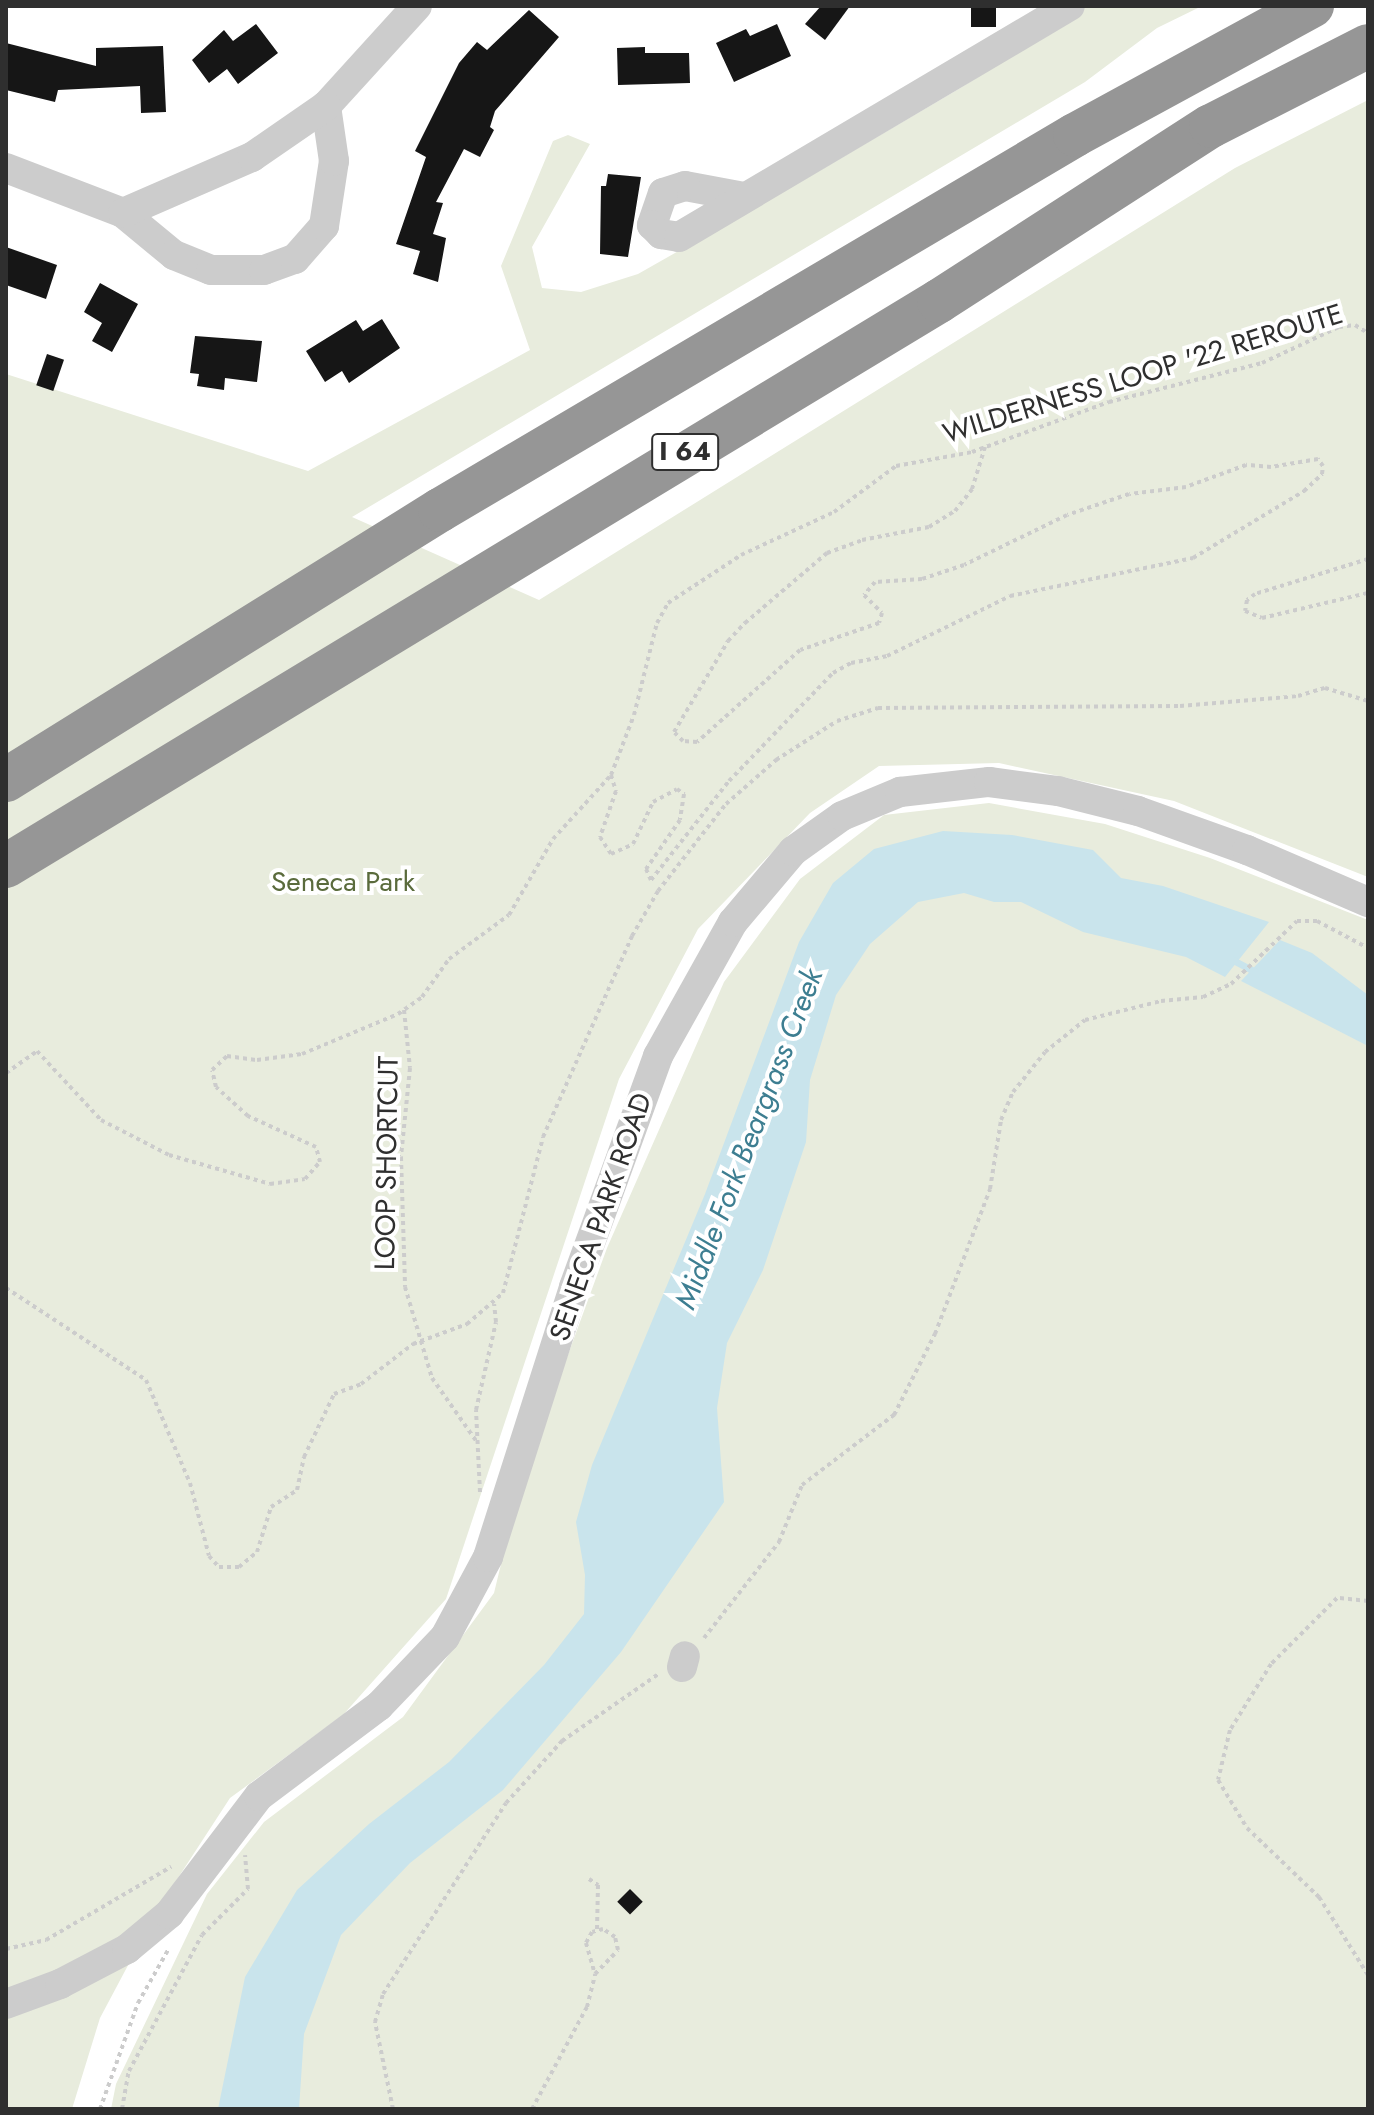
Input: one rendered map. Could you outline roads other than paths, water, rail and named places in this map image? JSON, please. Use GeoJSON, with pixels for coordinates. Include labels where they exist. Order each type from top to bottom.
{"type":"FeatureCollection","features":[{"type":"Feature","properties":{"kind":"highway","name":"I 64"},"geometry":{"type":"LineString","coordinates":[[6,780],[440,510],[1075,135],[1312,6]]}},
{"type":"Feature","properties":{"kind":"highway","name":"I 64"},"geometry":{"type":"LineString","coordinates":[[6,866],[939,301],[1211,126],[1368,46]]}},
{"type":"Feature","properties":{"kind":"street"},"geometry":{"type":"LineString","coordinates":[[123,213],[252,157],[291,135],[326,106],[417,6]]}},
{"type":"Feature","properties":{"kind":"street"},"geometry":{"type":"LineString","coordinates":[[744,197],[1070,6]]}},
{"type":"Feature","properties":{"kind":"street"},"geometry":{"type":"LineString","coordinates":[[6,168],[123,213],[174,255],[211,270],[264,270],[295,259],[324,226],[334,161],[326,106]]}},
{"type":"Feature","properties":{"kind":"street","name":"SENECA PARK ROAD"},"geometry":{"type":"LineString","coordinates":[[6,2004],[60,1984],[127,1949],[169,1914],[259,1796],[406,1680],[464,1607],[488,1557],[574,1287],[658,1056],[733,922],[793,851],[842,816],[900,792],[989,782],[1138,811],[1262,856],[1368,902]]}},
{"type":"Feature","properties":{"kind":"water"},"geometry":{"type":"Polygon","coordinates":[[[943,831],[1012,835],[1093,850],[1121,878],[1163,886],[1269,922],[1225,977],[1186,957],[1083,932],[1021,902],[994,902],[964,893],[918,902],[870,944],[836,995],[810,1080],[806,1142],[763,1270],[727,1343],[717,1408],[724,1502],[621,1652],[503,1790],[410,1863],[341,1935],[304,2034],[299,2109],[218,2109],[245,1977],[297,1890],[369,1824],[449,1762],[544,1665],[584,1614],[585,1575],[576,1522],[592,1465],[705,1194],[799,942],[833,883],[874,849],[943,831]]]}},
{"type":"Feature","properties":{"kind":"water"},"geometry":{"type":"Polygon","coordinates":[[[1280,940],[1312,953],[1368,995],[1368,1046],[1241,981],[1280,940]]]}},
{"type":"Feature","properties":{"kind":"waterway","name":"Middle Fork Beargrass Creek"},"geometry":{"type":"LineString","coordinates":[[1231,959],[1259,974]]}},
{"type":"Feature","properties":{"kind":"park label","name":"Seneca Park"},"geometry":{"type":"Point","coordinates":[343,882]}}]}
